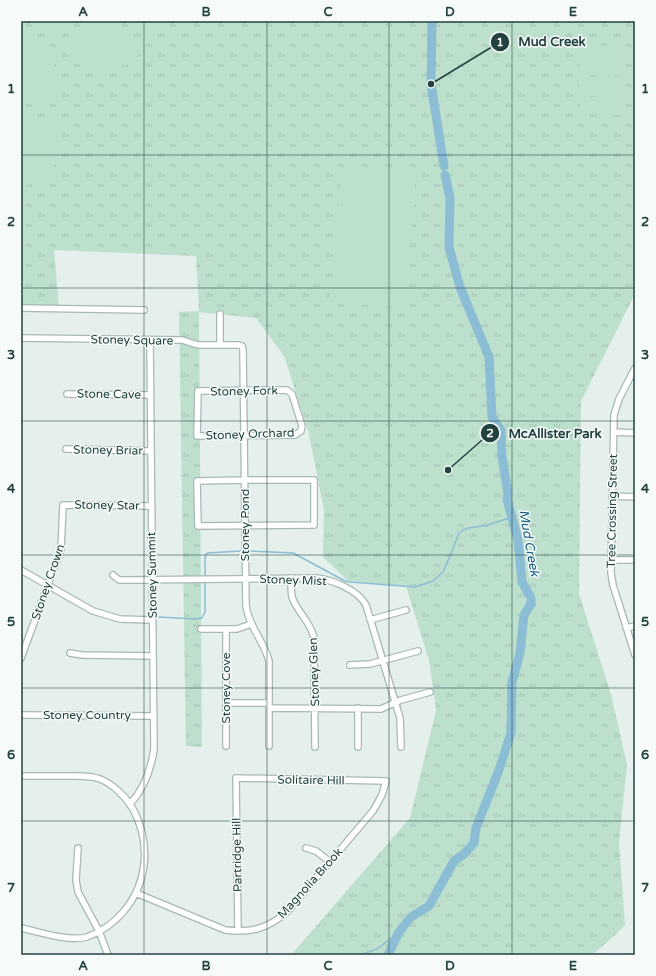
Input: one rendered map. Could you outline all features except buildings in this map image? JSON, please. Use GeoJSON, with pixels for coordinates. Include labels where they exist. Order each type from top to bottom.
{"type":"FeatureCollection","features":[{"type":"Feature","properties":{"kind":"street"},"geometry":{"type":"LineString","coordinates":[[21,308],[144,310]]}},
{"type":"Feature","properties":{"kind":"street"},"geometry":{"type":"LineString","coordinates":[[220,314],[220,345]]}},
{"type":"Feature","properties":{"kind":"street","name":"Stoney Square"},"geometry":{"type":"LineString","coordinates":[[21,338],[183,340],[198,345],[242,346]]}},
{"type":"Feature","properties":{"kind":"street","name":"Stoney Summit"},"geometry":{"type":"LineString","coordinates":[[130,804],[143,788],[152,762],[154,749],[150,340]]}},
{"type":"Feature","properties":{"kind":"street","name":"Stoney Pond"},"geometry":{"type":"LineString","coordinates":[[242,346],[245,435],[246,606],[251,624],[267,652],[269,666],[269,746]]}},
{"type":"Feature","properties":{"kind":"street","name":"Tree Crossing Street"},"geometry":{"type":"LineString","coordinates":[[635,368],[616,406],[611,560],[613,585],[635,655]]}},
{"type":"Feature","properties":{"kind":"street","name":"Stoney Fork"},"geometry":{"type":"LineString","coordinates":[[197,436],[198,391],[290,391],[302,426],[301,431]]}},
{"type":"Feature","properties":{"kind":"street","name":"Stone Cave"},"geometry":{"type":"LineString","coordinates":[[67,394],[150,395]]}},
{"type":"Feature","properties":{"kind":"street","name":"Stoney Orchard"},"geometry":{"type":"LineString","coordinates":[[197,436],[295,435],[301,431]]}},
{"type":"Feature","properties":{"kind":"street"},"geometry":{"type":"LineString","coordinates":[[614,432],[635,432]]}},
{"type":"Feature","properties":{"kind":"street","name":"Stoney Briar"},"geometry":{"type":"LineString","coordinates":[[66,449],[151,451]]}},
{"type":"Feature","properties":{"kind":"street"},"geometry":{"type":"LineString","coordinates":[[245,480],[314,480],[314,525],[198,526],[198,481],[245,480]]}},
{"type":"Feature","properties":{"kind":"street"},"geometry":{"type":"LineString","coordinates":[[612,496],[635,497]]}},
{"type":"Feature","properties":{"kind":"street","name":"Stoney Star"},"geometry":{"type":"LineString","coordinates":[[63,504],[151,506]]}},
{"type":"Feature","properties":{"kind":"street","name":"Stoney Crown"},"geometry":{"type":"LineString","coordinates":[[21,658],[61,549],[63,504]]}},
{"type":"Feature","properties":{"kind":"street"},"geometry":{"type":"LineString","coordinates":[[611,560],[635,560]]}},
{"type":"Feature","properties":{"kind":"street"},"geometry":{"type":"LineString","coordinates":[[21,570],[92,611],[102,615],[120,619],[152,620]]}},
{"type":"Feature","properties":{"kind":"street","name":"Stoney Mist"},"geometry":{"type":"LineString","coordinates":[[113,575],[119,580],[317,578],[326,579],[338,584],[361,598],[366,605],[401,727],[401,748]]}},
{"type":"Feature","properties":{"kind":"street","name":"Stoney Glen"},"geometry":{"type":"LineString","coordinates":[[291,578],[292,598],[313,632],[314,638],[315,746]]}},
{"type":"Feature","properties":{"kind":"street"},"geometry":{"type":"LineString","coordinates":[[370,620],[406,610]]}},
{"type":"Feature","properties":{"kind":"street"},"geometry":{"type":"LineString","coordinates":[[202,629],[237,629],[251,624]]}},
{"type":"Feature","properties":{"kind":"street"},"geometry":{"type":"LineString","coordinates":[[626,628],[635,626]]}},
{"type":"Feature","properties":{"kind":"street","name":"Stoney Cove"},"geometry":{"type":"LineString","coordinates":[[226,630],[226,746]]}},
{"type":"Feature","properties":{"kind":"street"},"geometry":{"type":"LineString","coordinates":[[350,665],[370,664],[418,651]]}},
{"type":"Feature","properties":{"kind":"street"},"geometry":{"type":"LineString","coordinates":[[70,653],[82,655],[153,656]]}},
{"type":"Feature","properties":{"kind":"street"},"geometry":{"type":"LineString","coordinates":[[226,703],[315,708],[381,709],[430,692]]}},
{"type":"Feature","properties":{"kind":"street"},"geometry":{"type":"LineString","coordinates":[[358,708],[358,747]]}},
{"type":"Feature","properties":{"kind":"street","name":"Stoney Country"},"geometry":{"type":"LineString","coordinates":[[21,715],[153,716]]}},
{"type":"Feature","properties":{"kind":"street"},"geometry":{"type":"LineString","coordinates":[[21,776],[84,776],[99,779],[112,786],[130,804],[138,822],[145,847],[144,870],[136,893],[130,904],[105,928],[86,937],[72,938],[21,928]]}},
{"type":"Feature","properties":{"kind":"street","name":"Solitaire Hill"},"geometry":{"type":"LineString","coordinates":[[236,778],[386,781]]}},
{"type":"Feature","properties":{"kind":"street","name":"Partridge Hill"},"geometry":{"type":"LineString","coordinates":[[236,778],[238,931]]}},
{"type":"Feature","properties":{"kind":"street","name":"Magnolia Brook"},"geometry":{"type":"LineString","coordinates":[[136,893],[219,928],[238,931],[262,928],[288,911],[330,862],[373,811],[382,795],[386,781]]}},
{"type":"Feature","properties":{"kind":"street"},"geometry":{"type":"LineString","coordinates":[[78,848],[76,880],[78,892],[99,931],[108,955]]}},
{"type":"Feature","properties":{"kind":"street"},"geometry":{"type":"LineString","coordinates":[[306,848],[316,851],[330,862]]}},
{"type":"Feature","properties":{"kind":"green space"},"geometry":{"type":"Polygon","coordinates":[[[21,21],[635,21],[635,294],[581,401],[579,594],[611,694],[627,765],[619,842],[625,925],[592,955],[291,955],[410,818],[436,710],[429,660],[406,586],[348,581],[323,557],[324,510],[308,430],[284,356],[256,318],[199,312],[202,747],[186,746],[179,312],[199,311],[196,256],[54,250],[59,307],[21,306],[21,21]]]}},
{"type":"Feature","properties":{"kind":"green space"},"geometry":{"type":"Polygon","coordinates":[[[40,21],[74,21],[54,42],[42,27],[40,21]]]}},
{"type":"Feature","properties":{"kind":"green space"},"geometry":{"type":"Polygon","coordinates":[[[95,21],[114,21],[144,50],[135,59],[115,69],[105,70],[86,66],[66,53],[95,21]]]}},
{"type":"Feature","properties":{"kind":"green space"},"geometry":{"type":"Polygon","coordinates":[[[135,21],[161,21],[150,36],[135,21]]]}},
{"type":"Feature","properties":{"kind":"green space"},"geometry":{"type":"Polygon","coordinates":[[[21,27],[41,43],[51,57],[56,75],[56,99],[21,98],[21,27]]]}},
{"type":"Feature","properties":{"kind":"green space"},"geometry":{"type":"Polygon","coordinates":[[[581,45],[622,46],[621,76],[580,75],[581,45]]]}},
{"type":"Feature","properties":{"kind":"green space"},"geometry":{"type":"Polygon","coordinates":[[[580,80],[600,80],[599,96],[579,95],[580,80]]]}},
{"type":"Feature","properties":{"kind":"green space"},"geometry":{"type":"Polygon","coordinates":[[[602,80],[622,81],[622,97],[602,96],[602,80]]]}},
{"type":"Feature","properties":{"kind":"green space"},"geometry":{"type":"Polygon","coordinates":[[[580,98],[600,99],[599,114],[580,114],[580,98]]]}},
{"type":"Feature","properties":{"kind":"green space"},"geometry":{"type":"Polygon","coordinates":[[[602,99],[622,100],[622,115],[602,114],[602,99]]]}},
{"type":"Feature","properties":{"kind":"green space"},"geometry":{"type":"Polygon","coordinates":[[[21,117],[32,118],[33,120],[59,120],[59,135],[57,159],[50,173],[45,178],[21,187],[21,117]]]}},
{"type":"Feature","properties":{"kind":"green space"},"geometry":{"type":"Polygon","coordinates":[[[342,167],[416,175],[405,307],[330,303],[342,167]]]}},
{"type":"Feature","properties":{"kind":"waterway","name":"Mud Creek"},"geometry":{"type":"LineString","coordinates":[[432,21],[431,84],[444,166]]}},
{"type":"Feature","properties":{"kind":"waterway","name":"Mud Creek"},"geometry":{"type":"LineString","coordinates":[[388,955],[399,932],[411,917],[429,906],[454,861],[464,854],[474,843],[476,828],[499,770],[511,733],[512,682],[520,653],[524,615],[531,604],[531,598],[522,582],[518,540],[507,499],[508,494],[502,456],[501,430],[492,417],[489,357],[460,287],[449,247],[450,198],[445,175]]}},
{"type":"Feature","properties":{"kind":"waterway"},"geometry":{"type":"LineString","coordinates":[[250,551],[293,553],[345,581],[415,587],[433,581],[443,572],[459,533],[463,530],[488,525],[512,517]]}},
{"type":"Feature","properties":{"kind":"waterway"},"geometry":{"type":"LineString","coordinates":[[205,576],[205,557],[207,553],[241,551]]}},
{"type":"Feature","properties":{"kind":"waterway"},"geometry":{"type":"LineString","coordinates":[[159,617],[202,618],[205,612],[205,583]]}},
{"type":"Feature","properties":{"kind":"waterway"},"geometry":{"type":"LineString","coordinates":[[360,955],[377,949],[399,932]]}},
{"type":"Feature","properties":{"kind":"place","name":"Mud Creek"},"geometry":{"type":"Point","coordinates":[431,84]}},
{"type":"Feature","properties":{"kind":"place","name":"McAllister Park"},"geometry":{"type":"Point","coordinates":[448,470]}}]}
